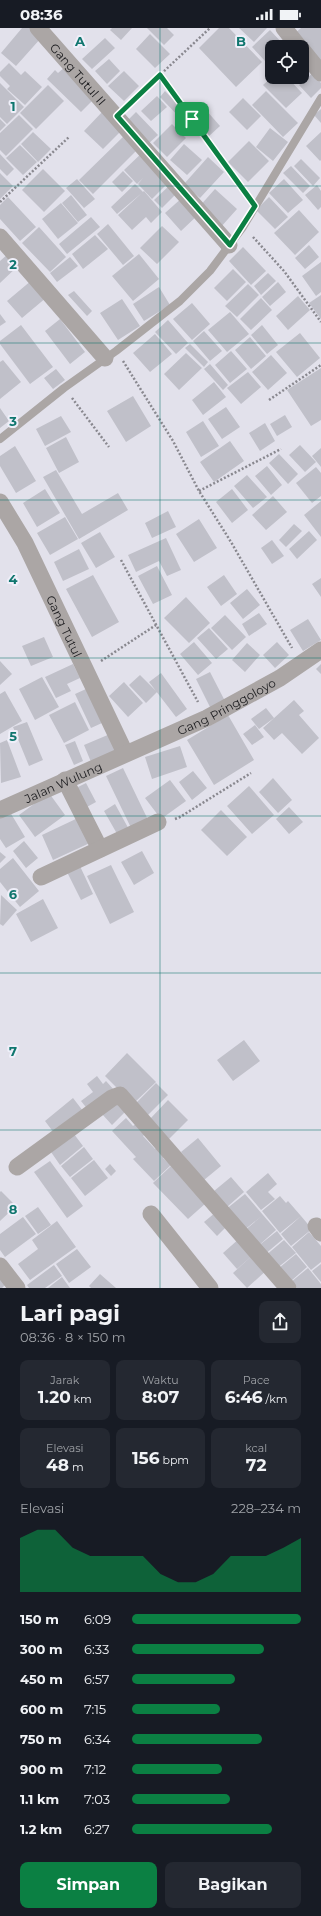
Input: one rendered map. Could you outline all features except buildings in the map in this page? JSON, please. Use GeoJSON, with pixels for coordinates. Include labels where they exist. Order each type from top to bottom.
{"type":"FeatureCollection","features":[{"type":"Feature","properties":{"kind":"street","name":"Gang Tutul II"},"geometry":{"type":"LineString","coordinates":[[38,28],[230,245]]}},
{"type":"Feature","properties":{"kind":"street"},"geometry":{"type":"LineString","coordinates":[[284,28],[293,40]]}},
{"type":"Feature","properties":{"kind":"street"},"geometry":{"type":"LineString","coordinates":[[309,58],[321,73]]}},
{"type":"Feature","properties":{"kind":"street"},"geometry":{"type":"LineString","coordinates":[[0,237],[111,354]]}},
{"type":"Feature","properties":{"kind":"street","name":"Gang Tutul"},"geometry":{"type":"LineString","coordinates":[[0,502],[25,543],[87,670],[125,753]]}},
{"type":"Feature","properties":{"kind":"street","name":"Gang Pringgoloyo"},"geometry":{"type":"LineString","coordinates":[[125,753],[206,718],[301,665],[321,650]]}},
{"type":"Feature","properties":{"kind":"street","name":"Jalan Wulung"},"geometry":{"type":"LineString","coordinates":[[0,810],[125,753]]}},
{"type":"Feature","properties":{"kind":"street"},"geometry":{"type":"LineString","coordinates":[[65,780],[100,849]]}},
{"type":"Feature","properties":{"kind":"street"},"geometry":{"type":"LineString","coordinates":[[41,877],[158,822]]}},
{"type":"Feature","properties":{"kind":"street"},"geometry":{"type":"LineString","coordinates":[[18,1167],[112,1098],[120,1095],[288,1288]]}},
{"type":"Feature","properties":{"kind":"street"},"geometry":{"type":"LineString","coordinates":[[151,1214],[210,1288]]}},
{"type":"Feature","properties":{"kind":"street"},"geometry":{"type":"LineString","coordinates":[[0,1266],[17,1288]]}},
{"type":"Feature","properties":{"kind":"lane"},"geometry":{"type":"LineString","coordinates":[[0,439],[64,388],[180,301],[210,271],[243,226],[321,98]]}},
{"type":"Feature","properties":{"kind":"path"},"geometry":{"type":"LineString","coordinates":[[117,116],[210,28]]}},
{"type":"Feature","properties":{"kind":"path"},"geometry":{"type":"LineString","coordinates":[[160,75],[255,206]]}},
{"type":"Feature","properties":{"kind":"path"},"geometry":{"type":"LineString","coordinates":[[0,202],[69,137]]}},
{"type":"Feature","properties":{"kind":"path"},"geometry":{"type":"LineString","coordinates":[[243,226],[284,272],[321,322]]}},
{"type":"Feature","properties":{"kind":"path"},"geometry":{"type":"LineString","coordinates":[[111,354],[173,442],[199,491],[231,542],[301,665]]}},
{"type":"Feature","properties":{"kind":"path"},"geometry":{"type":"LineString","coordinates":[[269,400],[321,365]]}},
{"type":"Feature","properties":{"kind":"path"},"geometry":{"type":"LineString","coordinates":[[64,388],[109,447]]}},
{"type":"Feature","properties":{"kind":"path"},"geometry":{"type":"LineString","coordinates":[[199,491],[281,449]]}},
{"type":"Feature","properties":{"kind":"path"},"geometry":{"type":"LineString","coordinates":[[121,560],[206,718]]}},
{"type":"Feature","properties":{"kind":"path"},"geometry":{"type":"LineString","coordinates":[[87,670],[156,625]]}},
{"type":"Feature","properties":{"kind":"path"},"geometry":{"type":"LineString","coordinates":[[158,822],[180,817],[252,773]]}},
{"type":"Feature","properties":{"kind":"route"},"geometry":{"type":"LineString","coordinates":[[160,75],[192,119],[255,206],[230,245],[117,116],[160,75]]}}]}
